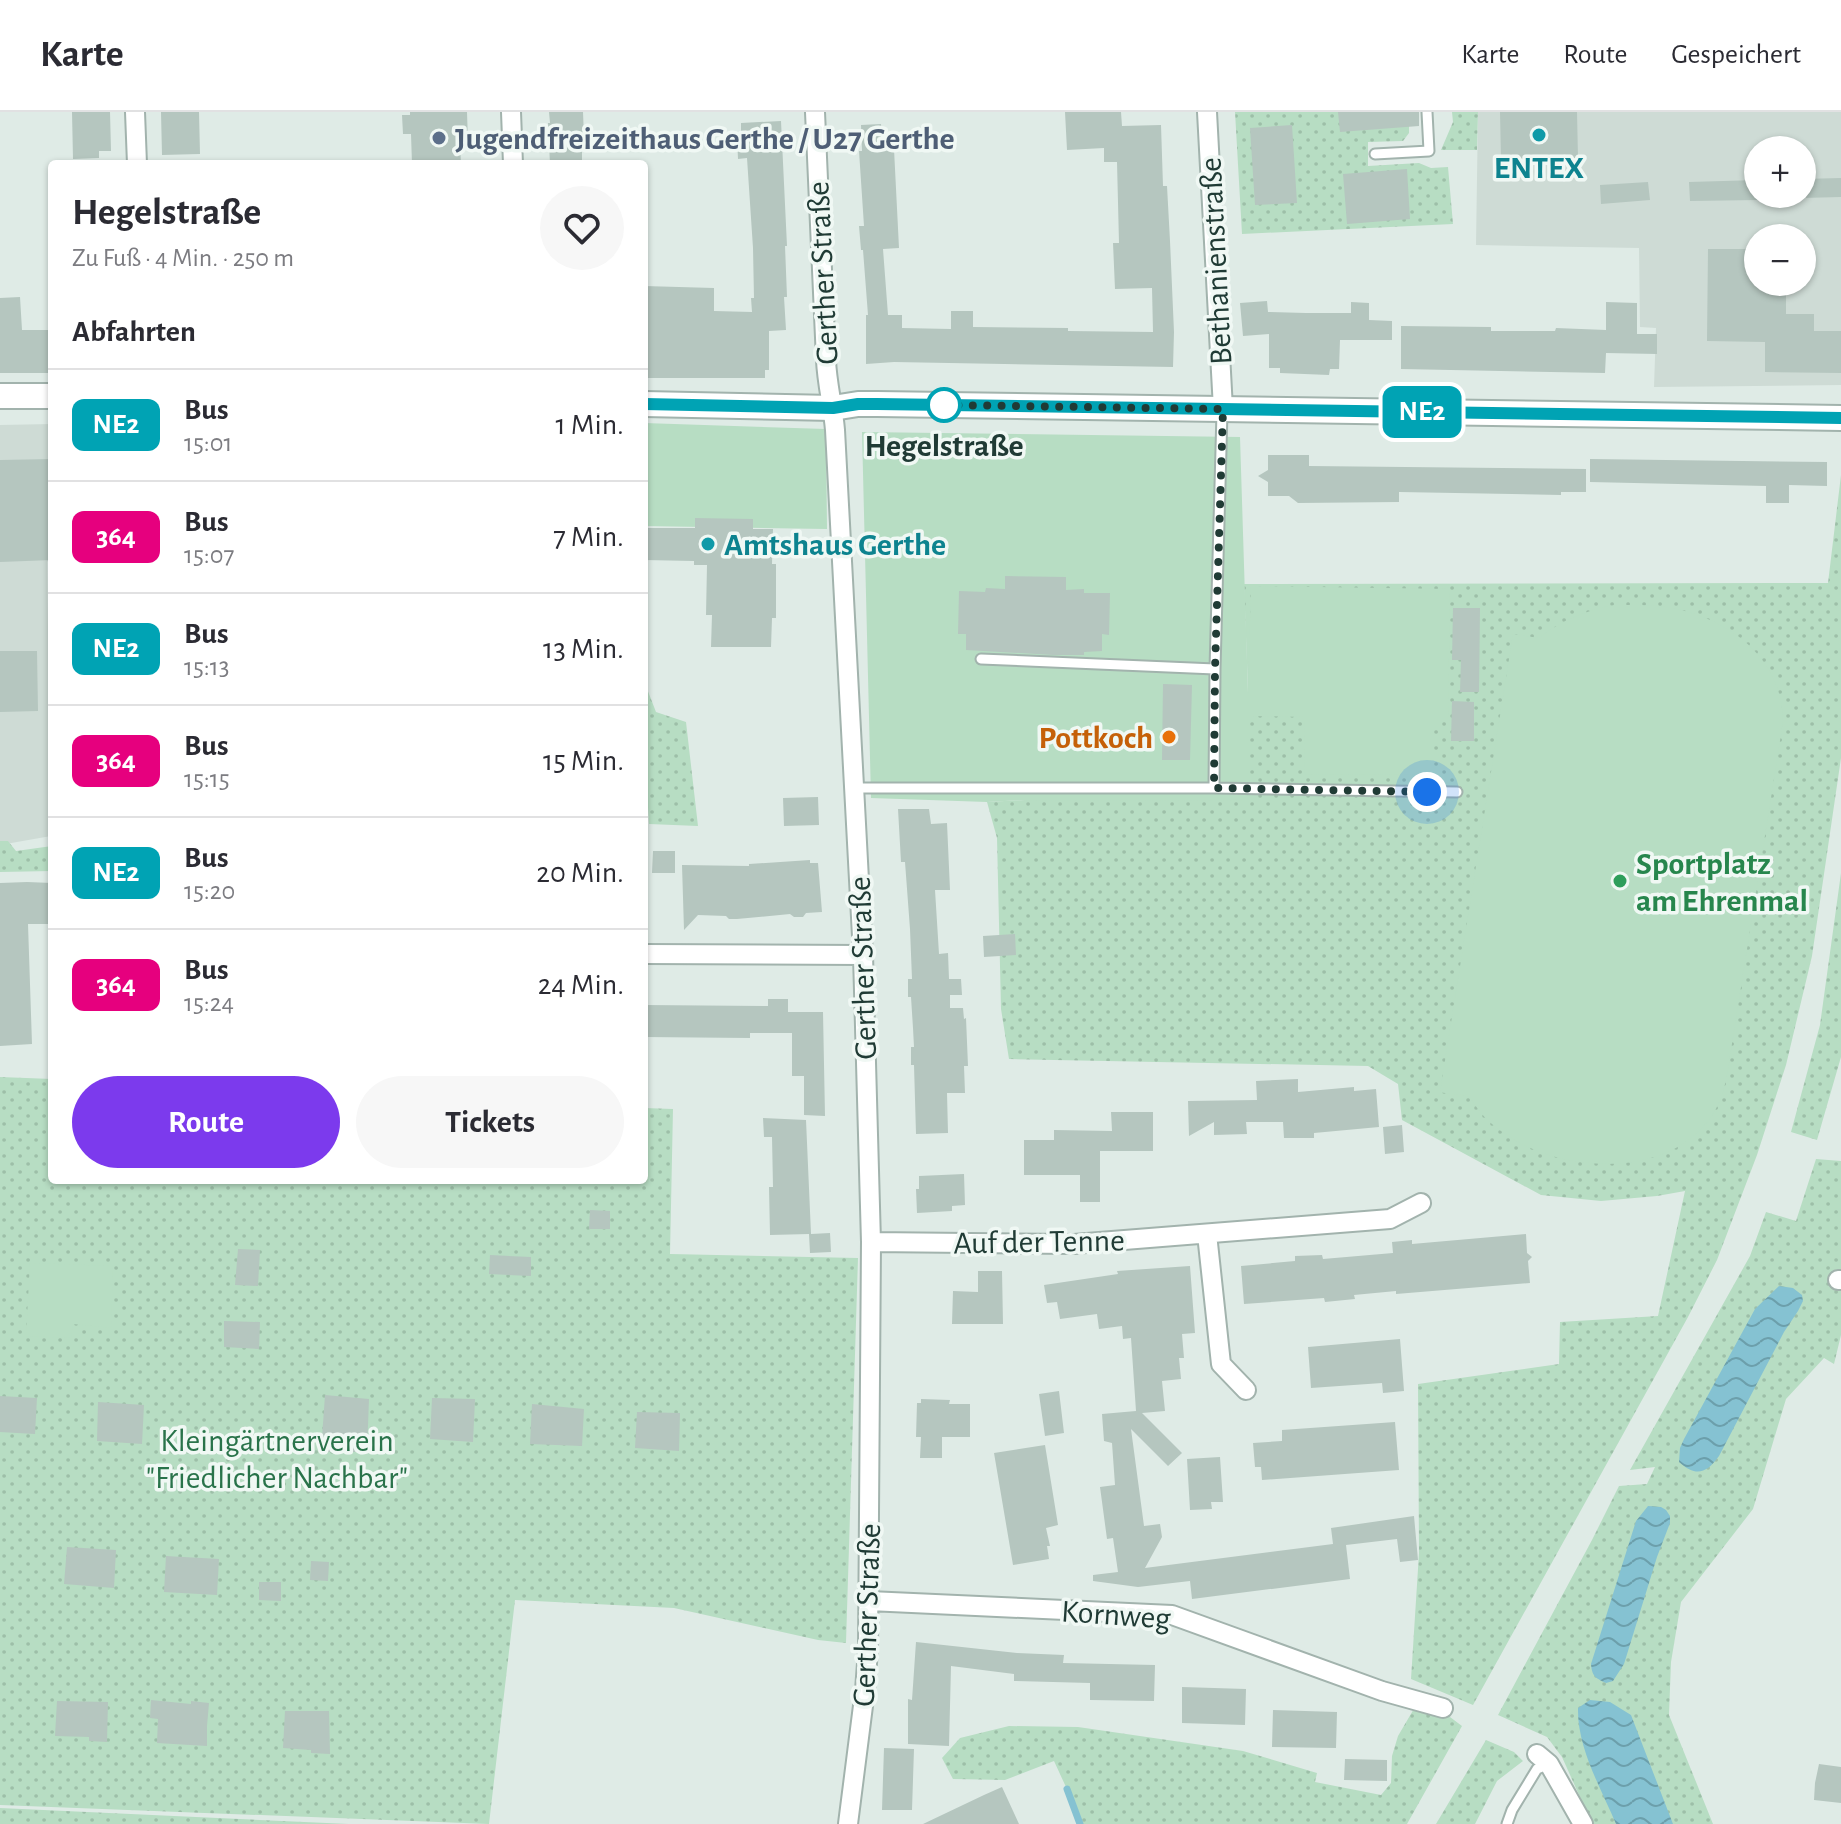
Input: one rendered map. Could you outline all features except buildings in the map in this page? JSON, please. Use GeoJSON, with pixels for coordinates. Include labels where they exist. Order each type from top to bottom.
{"type":"FeatureCollection","features":[{"type":"Feature","properties":{"kind":"street"},"geometry":{"type":"LineString","coordinates":[[135,112],[137,160]]}},
{"type":"Feature","properties":{"kind":"street"},"geometry":{"type":"LineString","coordinates":[[511,112],[513,160]]}},
{"type":"Feature","properties":{"kind":"street","name":"Gerther Straße"},"geometry":{"type":"LineString","coordinates":[[815,112],[826,360],[833,408],[863,955],[871,1242],[869,1601],[865,1690],[848,1824]]}},
{"type":"Feature","properties":{"kind":"street","name":"Bethanienstraße"},"geometry":{"type":"LineString","coordinates":[[1207,112],[1223,409]]}},
{"type":"Feature","properties":{"kind":"street"},"geometry":{"type":"LineString","coordinates":[[0,396],[48,396]]}},
{"type":"Feature","properties":{"kind":"street"},"geometry":{"type":"LineString","coordinates":[[648,404],[833,408],[877,404],[1841,418]]}},
{"type":"Feature","properties":{"kind":"street"},"geometry":{"type":"LineString","coordinates":[[648,954],[863,955]]}},
{"type":"Feature","properties":{"kind":"street","name":"Auf der Tenne"},"geometry":{"type":"LineString","coordinates":[[871,1242],[1074,1244],[1390,1219],[1421,1203]]}},
{"type":"Feature","properties":{"kind":"street"},"geometry":{"type":"LineString","coordinates":[[1207,1234],[1221,1364],[1246,1390]]}},
{"type":"Feature","properties":{"kind":"street","name":"Kornweg"},"geometry":{"type":"LineString","coordinates":[[869,1601],[1172,1615],[1382,1691],[1443,1708]]}},
{"type":"Feature","properties":{"kind":"street"},"geometry":{"type":"LineString","coordinates":[[1543,1759],[1583,1824]]}},
{"type":"Feature","properties":{"kind":"lane"},"geometry":{"type":"LineString","coordinates":[[1375,154],[1429,151],[1427,112]]}},
{"type":"Feature","properties":{"kind":"lane"},"geometry":{"type":"LineString","coordinates":[[1214,788],[1223,409]]}},
{"type":"Feature","properties":{"kind":"lane"},"geometry":{"type":"LineString","coordinates":[[981,659],[1215,669]]}},
{"type":"Feature","properties":{"kind":"lane"},"geometry":{"type":"LineString","coordinates":[[854,788],[1457,792]]}},
{"type":"Feature","properties":{"kind":"lane"},"geometry":{"type":"LineString","coordinates":[[1507,1824],[1512,1810],[1543,1759]]}},
{"type":"Feature","properties":{"kind":"shaded area"},"geometry":{"type":"Polygon","coordinates":[[[1478,112],[1841,112],[1841,385],[1654,387],[1656,328],[1640,327],[1639,248],[1476,245],[1478,112]]]}},
{"type":"Feature","properties":{"kind":"shaded area"},"geometry":{"type":"Polygon","coordinates":[[[48,424],[48,837],[0,845],[0,425],[48,424]]]}},
{"type":"Feature","properties":{"kind":"green space"},"geometry":{"type":"Polygon","coordinates":[[[1235,112],[1409,112],[1409,133],[1403,141],[1368,142],[1368,166],[1419,163],[1431,168],[1448,167],[1453,224],[1242,234],[1235,112]]]}},
{"type":"Feature","properties":{"kind":"green space"},"geometry":{"type":"Polygon","coordinates":[[[1452,112],[1478,112],[1477,150],[1441,150],[1453,122],[1452,112]]]}},
{"type":"Feature","properties":{"kind":"green space"},"geometry":{"type":"Polygon","coordinates":[[[648,423],[826,429],[827,529],[648,526],[648,423]]]}},
{"type":"Feature","properties":{"kind":"green space"},"geometry":{"type":"Polygon","coordinates":[[[862,432],[1240,437],[1248,693],[1251,586],[1450,589],[1448,719],[1434,719],[1434,775],[1304,774],[1305,717],[1250,716],[1250,801],[987,802],[871,798],[862,432]]]}},
{"type":"Feature","properties":{"kind":"green space"},"geometry":{"type":"Polygon","coordinates":[[[1841,475],[1841,758],[1812,956],[1786,1065],[1757,1155],[1717,1260],[1473,1705],[1411,1679],[1419,1553],[1418,1384],[1559,1364],[1560,1322],[1658,1316],[1685,1191],[1601,1201],[1541,1195],[1402,1120],[1398,1084],[1368,1066],[1009,1059],[1001,1009],[997,838],[987,802],[1025,800],[1249,716],[1244,584],[1828,583],[1841,475]]]}},
{"type":"Feature","properties":{"kind":"green space"},"geometry":{"type":"Polygon","coordinates":[[[1615,605],[1677,609],[1698,615],[1736,634],[1764,663],[1774,680],[1781,700],[1783,722],[1724,1090],[1708,1121],[1690,1139],[1645,1160],[1619,1164],[1567,1160],[1542,1153],[1520,1143],[1489,1122],[1470,1098],[1440,1092],[1513,634],[1539,638],[1575,617],[1615,605]]]}},
{"type":"Feature","properties":{"kind":"green space"},"geometry":{"type":"Polygon","coordinates":[[[648,691],[656,712],[686,722],[698,826],[649,824],[648,691]]]}},
{"type":"Feature","properties":{"kind":"green space"},"geometry":{"type":"Polygon","coordinates":[[[0,841],[8,841],[16,851],[48,847],[48,871],[0,872],[0,841]]]}},
{"type":"Feature","properties":{"kind":"green space"},"geometry":{"type":"Polygon","coordinates":[[[1841,873],[1841,1057],[1817,1140],[1791,1132],[1820,1025],[1841,873]]]}},
{"type":"Feature","properties":{"kind":"green space","name":"Kleingärtnerverein \"Friedlicher Nachbar\""},"geometry":{"type":"Polygon","coordinates":[[[0,1077],[48,1079],[48,1184],[648,1184],[648,1108],[673,1109],[670,1254],[858,1258],[846,1643],[818,1640],[674,1608],[515,1600],[489,1824],[0,1805],[0,1077]]]}},
{"type":"Feature","properties":{"kind":"green space"},"geometry":{"type":"Polygon","coordinates":[[[1816,1159],[1841,1161],[1841,1335],[1834,1364],[1824,1358],[1786,1399],[1753,1509],[1681,1602],[1671,1662],[1669,1715],[1713,1824],[1592,1824],[1562,1757],[1547,1737],[1498,1715],[1619,1486],[1647,1484],[1655,1467],[1630,1470],[1750,1256],[1766,1212],[1796,1221],[1816,1159]]]}},
{"type":"Feature","properties":{"kind":"green space"},"geometry":{"type":"Polygon","coordinates":[[[30,1263],[113,1266],[111,1328],[73,1324],[71,1338],[26,1336],[30,1263]]]}},
{"type":"Feature","properties":{"kind":"green space"},"geometry":{"type":"Polygon","coordinates":[[[1415,1707],[1446,1714],[1462,1726],[1407,1824],[1083,1824],[1054,1761],[1005,1780],[953,1779],[942,1758],[960,1738],[1009,1726],[1078,1727],[1243,1751],[1317,1773],[1315,1782],[1381,1795],[1391,1783],[1392,1756],[1398,1736],[1415,1707]]]}},
{"type":"Feature","properties":{"kind":"green space"},"geometry":{"type":"Polygon","coordinates":[[[1486,1740],[1514,1752],[1523,1761],[1497,1781],[1475,1824],[1436,1824],[1486,1740]]]}},
{"type":"Feature","properties":{"kind":"green space"},"geometry":{"type":"Polygon","coordinates":[[[0,1808],[349,1824],[0,1824],[0,1808]]]}},
{"type":"Feature","properties":{"kind":"water"},"geometry":{"type":"Polygon","coordinates":[[[1779,1286],[1793,1288],[1802,1295],[1803,1301],[1719,1456],[1705,1470],[1691,1470],[1679,1462],[1684,1439],[1755,1309],[1779,1286]]]}},
{"type":"Feature","properties":{"kind":"water"},"geometry":{"type":"Polygon","coordinates":[[[1648,1506],[1666,1510],[1670,1523],[1624,1664],[1613,1681],[1606,1683],[1595,1676],[1591,1664],[1636,1521],[1648,1506]]]}},
{"type":"Feature","properties":{"kind":"water"},"geometry":{"type":"Polygon","coordinates":[[[1590,1700],[1610,1702],[1631,1715],[1673,1824],[1616,1824],[1581,1738],[1578,1708],[1590,1700]]]}},
{"type":"Feature","properties":{"kind":"waterway"},"geometry":{"type":"LineString","coordinates":[[1067,1789],[1080,1824]]}},
{"type":"Feature","properties":{"kind":"bus line","name":"NE2"},"geometry":{"type":"LineString","coordinates":[[648,404],[833,408],[877,404],[1841,418]]}},
{"type":"Feature","properties":{"kind":"place","name":"ENTEX"},"geometry":{"type":"Point","coordinates":[1539,135]}},
{"type":"Feature","properties":{"kind":"place","name":"Jugendfreizeithaus Gerthe / U27 Gerthe"},"geometry":{"type":"Point","coordinates":[439,138]}},
{"type":"Feature","properties":{"kind":"place","name":"Hegelstraße"},"geometry":{"type":"Point","coordinates":[944,405]}},
{"type":"Feature","properties":{"kind":"place","name":"Amtshaus Gerthe"},"geometry":{"type":"Point","coordinates":[708,544]}},
{"type":"Feature","properties":{"kind":"place","name":"Pottkoch"},"geometry":{"type":"Point","coordinates":[1169,737]}},
{"type":"Feature","properties":{"kind":"place","name":"Sportplatz am Ehrenmal"},"geometry":{"type":"Point","coordinates":[1620,881]}},
{"type":"Feature","properties":{"kind":"route"},"geometry":{"type":"LineString","coordinates":[[944,405],[1223,409],[1214,788],[1427,792]]}}]}
